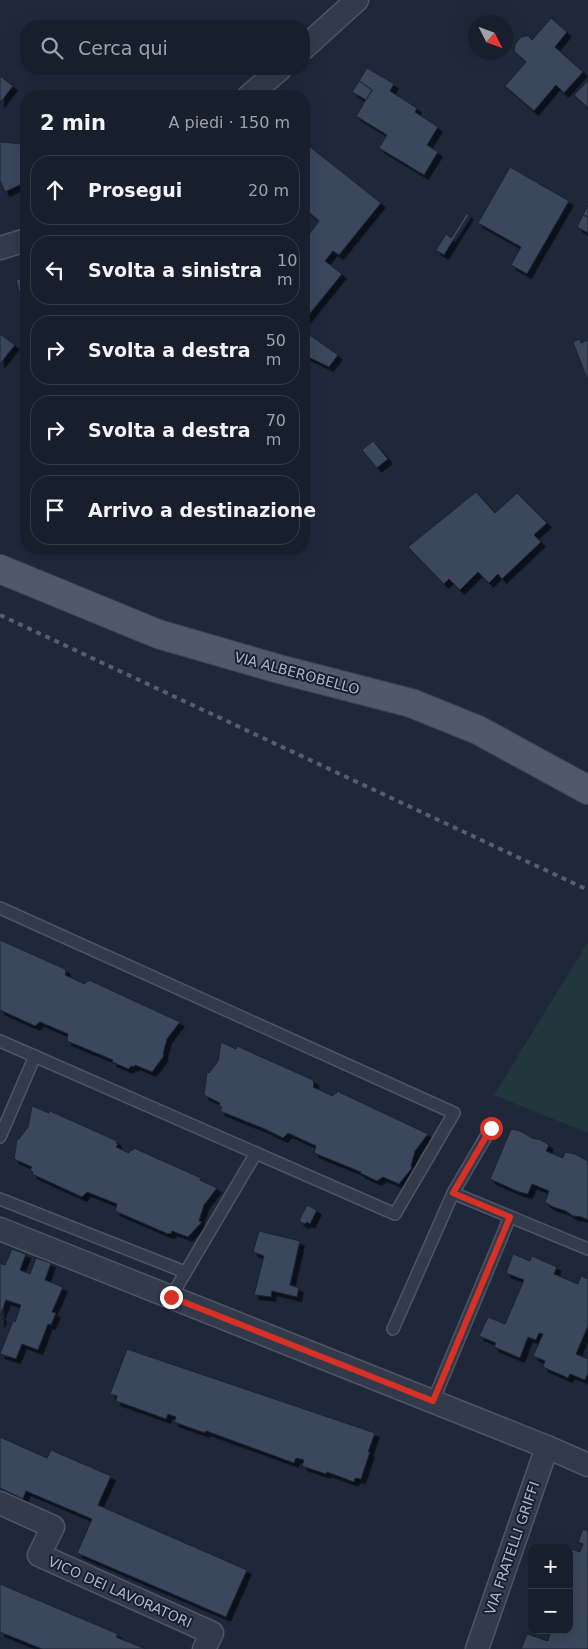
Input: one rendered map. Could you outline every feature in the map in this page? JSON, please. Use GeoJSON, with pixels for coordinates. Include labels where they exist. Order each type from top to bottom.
{"type":"FeatureCollection","features":[{"type":"Feature","properties":{"kind":"main road","name":"VIA ALBEROBELLO"},"geometry":{"type":"LineString","coordinates":[[0,569],[158,634],[279,669],[410,703],[478,730],[588,790]]}},
{"type":"Feature","properties":{"kind":"street"},"geometry":{"type":"LineString","coordinates":[[310,43],[357,0]]}},
{"type":"Feature","properties":{"kind":"street"},"geometry":{"type":"LineString","coordinates":[[256,90],[273,75]]}},
{"type":"Feature","properties":{"kind":"street"},"geometry":{"type":"LineString","coordinates":[[0,248],[20,242]]}},
{"type":"Feature","properties":{"kind":"street"},"geometry":{"type":"LineString","coordinates":[[0,1229],[433,1401],[588,1465]]}},
{"type":"Feature","properties":{"kind":"street","name":"VIA FRATELLI GRIFFI"},"geometry":{"type":"LineString","coordinates":[[477,1649],[547,1447]]}},
{"type":"Feature","properties":{"kind":"street","name":"VICO DEI LAVORATORI"},"geometry":{"type":"LineString","coordinates":[[0,1503],[53,1527],[39,1555],[212,1633],[204,1649]]}},
{"type":"Feature","properties":{"kind":"lane"},"geometry":{"type":"LineString","coordinates":[[0,908],[454,1113],[395,1214],[0,1041]]}},
{"type":"Feature","properties":{"kind":"lane"},"geometry":{"type":"LineString","coordinates":[[0,1136],[36,1056]]}},
{"type":"Feature","properties":{"kind":"lane"},"geometry":{"type":"LineString","coordinates":[[393,1329],[453,1193],[491,1128]]}},
{"type":"Feature","properties":{"kind":"lane"},"geometry":{"type":"LineString","coordinates":[[171,1297],[256,1153]]}},
{"type":"Feature","properties":{"kind":"lane"},"geometry":{"type":"LineString","coordinates":[[453,1193],[588,1249]]}},
{"type":"Feature","properties":{"kind":"lane"},"geometry":{"type":"LineString","coordinates":[[0,1199],[185,1272]]}},
{"type":"Feature","properties":{"kind":"lane"},"geometry":{"type":"LineString","coordinates":[[433,1401],[510,1217]]}},
{"type":"Feature","properties":{"kind":"green space"},"geometry":{"type":"Polygon","coordinates":[[[588,942],[588,1133],[494,1095],[588,942]]]}},
{"type":"Feature","properties":{"kind":"building"},"geometry":{"type":"Polygon","coordinates":[[[551,18],[567,32],[555,47],[583,72],[564,93],[556,85],[534,111],[505,86],[526,62],[514,51],[515,44],[521,37],[525,36],[532,40],[551,18]]]}},
{"type":"Feature","properties":{"kind":"building"},"geometry":{"type":"Polygon","coordinates":[[[367,68],[394,84],[390,91],[417,108],[415,112],[438,127],[427,145],[438,152],[424,175],[379,148],[387,135],[356,116],[372,90],[359,81],[367,68]]]}},
{"type":"Feature","properties":{"kind":"building"},"geometry":{"type":"Polygon","coordinates":[[[0,76],[13,86],[0,103],[0,76]]]}},
{"type":"Feature","properties":{"kind":"building"},"geometry":{"type":"Polygon","coordinates":[[[359,81],[372,90],[366,100],[352,92],[359,81]]]}},
{"type":"Feature","properties":{"kind":"building"},"geometry":{"type":"Polygon","coordinates":[[[588,81],[588,108],[574,95],[588,81]]]}},
{"type":"Feature","properties":{"kind":"building"},"geometry":{"type":"Polygon","coordinates":[[[0,142],[20,144],[20,185],[5,192],[0,180],[0,142]]]}},
{"type":"Feature","properties":{"kind":"building"},"geometry":{"type":"Polygon","coordinates":[[[310,147],[381,203],[339,255],[333,251],[325,261],[342,274],[310,314],[310,233],[319,221],[310,213],[310,147]]]}},
{"type":"Feature","properties":{"kind":"building"},"geometry":{"type":"Polygon","coordinates":[[[510,167],[569,201],[527,274],[511,265],[521,247],[478,223],[510,167]]]}},
{"type":"Feature","properties":{"kind":"building"},"geometry":{"type":"Polygon","coordinates":[[[588,205],[588,217],[583,215],[588,205]]]}},
{"type":"Feature","properties":{"kind":"building"},"geometry":{"type":"Polygon","coordinates":[[[467,213],[469,215],[444,255],[436,250],[446,234],[451,238],[467,213]]]}},
{"type":"Feature","properties":{"kind":"building"},"geometry":{"type":"Polygon","coordinates":[[[583,215],[588,217],[588,233],[577,227],[583,215]]]}},
{"type":"Feature","properties":{"kind":"building"},"geometry":{"type":"Polygon","coordinates":[[[20,279],[20,292],[19,292],[16,280],[20,279]]]}},
{"type":"Feature","properties":{"kind":"building"},"geometry":{"type":"Polygon","coordinates":[[[0,334],[15,345],[0,364],[0,334]]]}},
{"type":"Feature","properties":{"kind":"building"},"geometry":{"type":"Polygon","coordinates":[[[310,335],[338,355],[329,367],[310,358],[310,335]]]}},
{"type":"Feature","properties":{"kind":"building"},"geometry":{"type":"Polygon","coordinates":[[[580,339],[581,343],[588,340],[588,381],[573,342],[580,339]]]}},
{"type":"Feature","properties":{"kind":"building"},"geometry":{"type":"Polygon","coordinates":[[[373,441],[388,459],[377,468],[362,450],[373,441]]]}},
{"type":"Feature","properties":{"kind":"building"},"geometry":{"type":"Polygon","coordinates":[[[476,492],[495,513],[517,493],[547,523],[534,535],[541,542],[502,579],[498,574],[489,583],[478,572],[460,590],[449,579],[444,584],[408,547],[476,492]]]}},
{"type":"Feature","properties":{"kind":"building"},"geometry":{"type":"Polygon","coordinates":[[[0,940],[65,969],[65,975],[85,984],[89,980],[180,1022],[167,1039],[164,1056],[152,1072],[135,1065],[129,1069],[112,1062],[113,1060],[67,1041],[68,1034],[40,1022],[35,1026],[0,1010],[0,940]]]}},
{"type":"Feature","properties":{"kind":"building"},"geometry":{"type":"Polygon","coordinates":[[[221,1042],[236,1049],[237,1046],[313,1080],[313,1087],[333,1096],[337,1091],[428,1134],[415,1151],[412,1168],[399,1184],[383,1177],[377,1181],[361,1172],[314,1153],[316,1146],[288,1133],[283,1138],[220,1111],[222,1107],[219,1106],[220,1103],[204,1095],[207,1072],[209,1073],[218,1061],[221,1042]]]}},
{"type":"Feature","properties":{"kind":"building"},"geometry":{"type":"Polygon","coordinates":[[[32,1106],[49,1113],[50,1111],[117,1141],[116,1147],[129,1153],[134,1148],[201,1178],[200,1180],[217,1188],[204,1205],[199,1221],[202,1222],[188,1237],[172,1231],[171,1234],[168,1234],[115,1211],[117,1204],[87,1192],[82,1197],[32,1174],[33,1172],[30,1170],[32,1167],[14,1159],[17,1139],[28,1127],[32,1106]]]}},
{"type":"Feature","properties":{"kind":"building"},"geometry":{"type":"Polygon","coordinates":[[[511,1129],[520,1131],[549,1145],[546,1151],[563,1158],[565,1152],[575,1154],[588,1161],[588,1220],[573,1216],[545,1202],[549,1191],[532,1184],[528,1194],[490,1179],[511,1129]]]}},
{"type":"Feature","properties":{"kind":"building"},"geometry":{"type":"Polygon","coordinates":[[[307,1205],[317,1210],[310,1224],[299,1221],[307,1205]]]}},
{"type":"Feature","properties":{"kind":"building"},"geometry":{"type":"Polygon","coordinates":[[[259,1231],[300,1241],[290,1285],[299,1288],[297,1297],[272,1291],[271,1297],[254,1295],[264,1256],[253,1252],[259,1231]]]}},
{"type":"Feature","properties":{"kind":"building"},"geometry":{"type":"Polygon","coordinates":[[[12,1249],[26,1254],[20,1270],[30,1274],[36,1258],[51,1263],[45,1280],[63,1287],[52,1312],[56,1313],[51,1325],[48,1324],[38,1350],[22,1344],[16,1359],[0,1354],[21,1305],[6,1300],[0,1316],[0,1263],[5,1265],[12,1249]]]}},
{"type":"Feature","properties":{"kind":"building"},"geometry":{"type":"Polygon","coordinates":[[[513,1254],[530,1261],[532,1256],[557,1267],[554,1274],[578,1284],[581,1276],[588,1279],[588,1326],[576,1354],[588,1359],[588,1373],[585,1380],[570,1374],[568,1378],[543,1367],[545,1361],[533,1356],[543,1334],[539,1333],[536,1340],[528,1337],[520,1358],[494,1347],[496,1343],[479,1336],[488,1317],[505,1324],[524,1280],[506,1273],[513,1254]]]}},
{"type":"Feature","properties":{"kind":"building"},"geometry":{"type":"Polygon","coordinates":[[[127,1349],[375,1433],[361,1479],[355,1478],[354,1482],[327,1472],[326,1474],[302,1466],[304,1460],[296,1458],[294,1463],[206,1431],[205,1433],[174,1422],[176,1417],[168,1414],[166,1419],[116,1401],[117,1396],[110,1394],[127,1349]]]}},
{"type":"Feature","properties":{"kind":"building"},"geometry":{"type":"Polygon","coordinates":[[[0,1437],[47,1458],[51,1450],[111,1476],[98,1505],[247,1570],[226,1617],[77,1553],[92,1519],[26,1491],[23,1499],[0,1488],[0,1437]]]}},
{"type":"Feature","properties":{"kind":"building"},"geometry":{"type":"Polygon","coordinates":[[[583,1529],[588,1531],[588,1649],[521,1649],[527,1634],[548,1641],[550,1634],[573,1634],[573,1549],[580,1552],[583,1544],[578,1542],[583,1529]]]}},
{"type":"Feature","properties":{"kind":"building"},"geometry":{"type":"Polygon","coordinates":[[[0,1584],[118,1634],[116,1637],[146,1649],[42,1649],[0,1632],[0,1584]]]}},
{"type":"Feature","properties":{"kind":"railway"},"geometry":{"type":"LineString","coordinates":[[0,615],[588,890]]}},
{"type":"Feature","properties":{"kind":"route"},"geometry":{"type":"LineString","coordinates":[[171,1297],[433,1401],[510,1217],[453,1193],[491,1128]]}}]}
